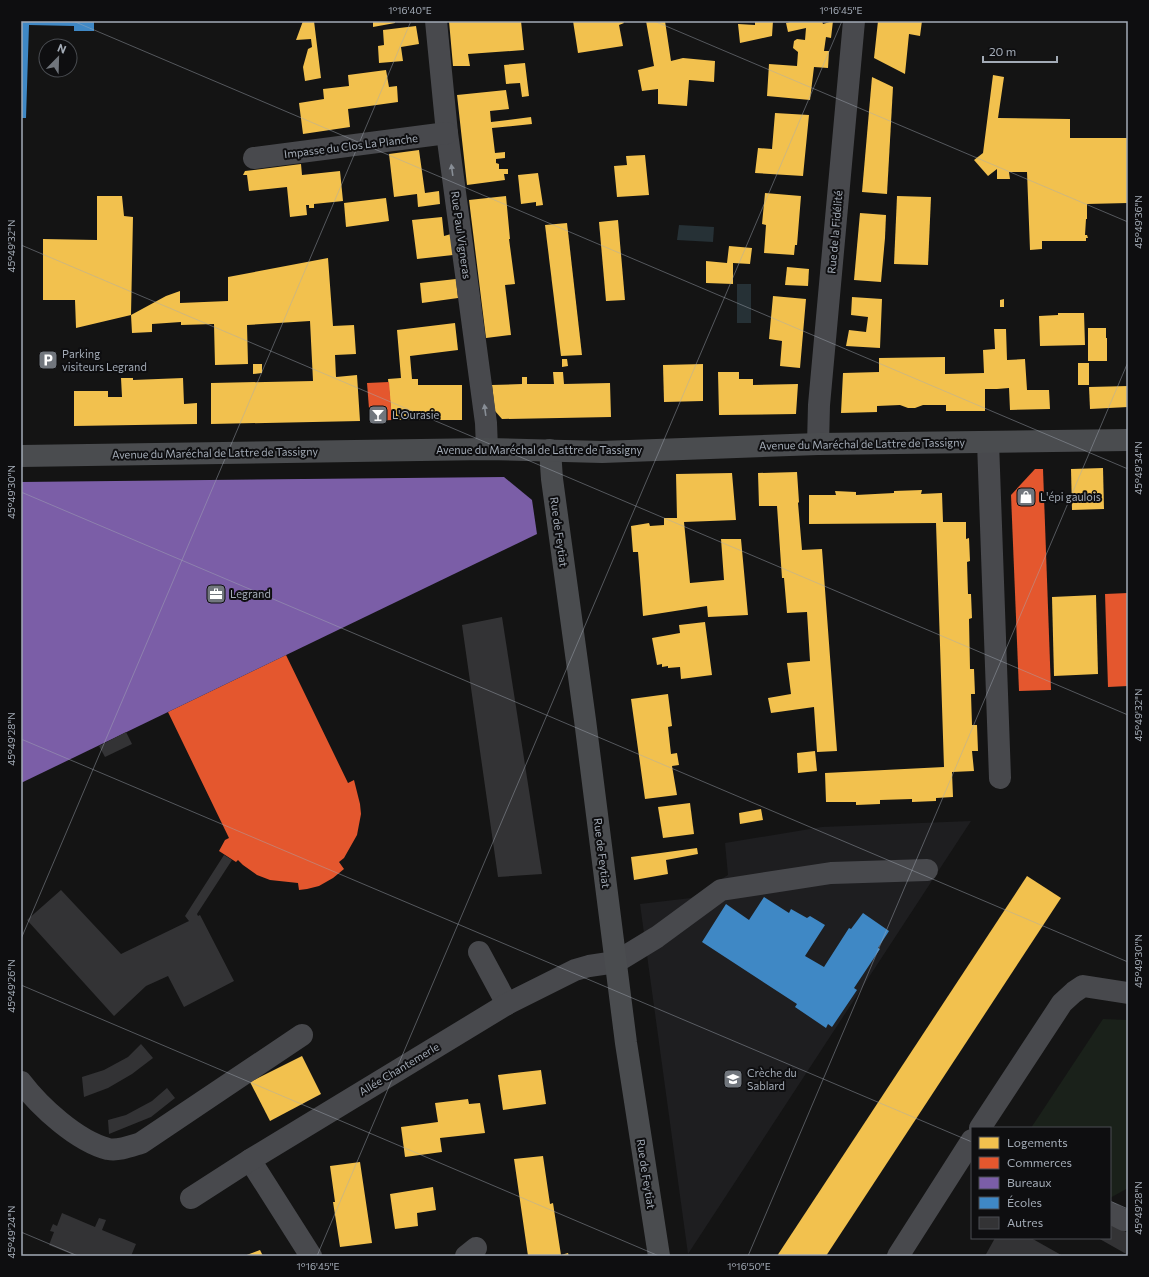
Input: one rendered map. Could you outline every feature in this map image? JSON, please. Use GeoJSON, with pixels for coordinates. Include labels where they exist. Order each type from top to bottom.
{"type":"FeatureCollection","features":[{"type":"Feature","properties":{"kind":"main road","name":"Avenue du Maréchal de Lattre de Tassigny"},"geometry":{"type":"LineString","coordinates":[[21,456],[487,449],[602,452],[818,444],[1128,440]]}},
{"type":"Feature","properties":{"kind":"main road","name":"Rue de Feytiat"},"geometry":{"type":"LineString","coordinates":[[550,450],[552,479],[629,1059],[659,1256]]}},
{"type":"Feature","properties":{"kind":"street","name":"Rue Paul Vigneras"},"geometry":{"type":"LineString","coordinates":[[436,21],[448,133],[486,423],[487,449]]}},
{"type":"Feature","properties":{"kind":"street","name":"Rue de la Fidélité"},"geometry":{"type":"LineString","coordinates":[[818,444],[819,405],[854,21]]}},
{"type":"Feature","properties":{"kind":"street","name":"Impasse du Clos La Planche"},"geometry":{"type":"LineString","coordinates":[[254,158],[448,133]]}},
{"type":"Feature","properties":{"kind":"street"},"geometry":{"type":"LineString","coordinates":[[988,442],[1000,778]]}},
{"type":"Feature","properties":{"kind":"street"},"geometry":{"type":"LineString","coordinates":[[616,962],[657,937],[721,890],[831,873],[927,870]]}},
{"type":"Feature","properties":{"kind":"street"},"geometry":{"type":"LineString","coordinates":[[479,952],[507,1004]]}},
{"type":"Feature","properties":{"kind":"street","name":"Allée Chantemerle"},"geometry":{"type":"LineString","coordinates":[[191,1198],[250,1160],[507,1004],[575,970],[589,966],[616,962]]}},
{"type":"Feature","properties":{"kind":"street"},"geometry":{"type":"LineString","coordinates":[[981,1127],[1062,1003],[1074,992],[1083,986],[1128,993]]}},
{"type":"Feature","properties":{"kind":"street"},"geometry":{"type":"LineString","coordinates":[[21,1082],[33,1098],[65,1126],[92,1142],[109,1149],[124,1149],[141,1143],[302,1035]]}},
{"type":"Feature","properties":{"kind":"street"},"geometry":{"type":"LineString","coordinates":[[898,1256],[971,1142]]}},
{"type":"Feature","properties":{"kind":"street"},"geometry":{"type":"LineString","coordinates":[[250,1160],[311,1256]]}},
{"type":"Feature","properties":{"kind":"shaded area"},"geometry":{"type":"Polygon","coordinates":[[[679,225],[714,227],[713,242],[677,240],[679,225]]]}},
{"type":"Feature","properties":{"kind":"shaded area"},"geometry":{"type":"Polygon","coordinates":[[[737,284],[751,284],[751,323],[737,323],[737,284]]]}},
{"type":"Feature","properties":{"kind":"shaded area","name":"Crèche du Sablard"},"geometry":{"type":"Polygon","coordinates":[[[971,821],[688,1254],[640,904],[691,898],[728,875],[725,843],[822,827],[971,821]]]}},
{"type":"Feature","properties":{"kind":"shaded area"},"geometry":{"type":"Polygon","coordinates":[[[1103,1019],[1128,1020],[1128,1188],[1111,1197],[1111,1127],[1032,1127],[1103,1019]]]}},
{"type":"Feature","properties":{"kind":"building: Logements"},"geometry":{"type":"Polygon","coordinates":[[[303,21],[314,21],[321,78],[305,81],[303,67],[308,49],[312,47],[311,39],[296,40],[303,21]]]}},
{"type":"Feature","properties":{"kind":"building: Logements"},"geometry":{"type":"Polygon","coordinates":[[[373,21],[395,21],[395,23],[373,27],[373,21]]]}},
{"type":"Feature","properties":{"kind":"building: Logements"},"geometry":{"type":"Polygon","coordinates":[[[449,21],[521,21],[524,50],[468,54],[470,66],[453,66],[449,21]]]}},
{"type":"Feature","properties":{"kind":"building: Logements"},"geometry":{"type":"Polygon","coordinates":[[[573,21],[623,21],[624,23],[619,25],[623,46],[578,53],[573,21]]]}},
{"type":"Feature","properties":{"kind":"building: Logements"},"geometry":{"type":"Polygon","coordinates":[[[646,21],[665,21],[671,61],[683,58],[715,61],[714,82],[689,80],[687,106],[658,104],[658,89],[642,91],[638,70],[654,66],[646,21]]]}},
{"type":"Feature","properties":{"kind":"building: Logements"},"geometry":{"type":"Polygon","coordinates":[[[755,21],[773,21],[772,36],[740,43],[738,24],[755,25],[755,21]]]}},
{"type":"Feature","properties":{"kind":"building: Logements"},"geometry":{"type":"Polygon","coordinates":[[[794,21],[822,21],[823,24],[833,21],[831,38],[826,37],[824,51],[829,51],[828,68],[814,67],[810,100],[767,96],[769,64],[797,66],[798,52],[793,48],[794,41],[797,39],[805,40],[806,28],[788,32],[786,23],[794,21]]]}},
{"type":"Feature","properties":{"kind":"building: Logements"},"geometry":{"type":"Polygon","coordinates":[[[878,21],[922,21],[920,36],[909,34],[905,74],[874,58],[878,21]]]}},
{"type":"Feature","properties":{"kind":"building: Logements"},"geometry":{"type":"Polygon","coordinates":[[[416,26],[419,44],[401,47],[403,61],[379,63],[378,46],[384,45],[383,30],[416,26]]]}},
{"type":"Feature","properties":{"kind":"building: Logements"},"geometry":{"type":"Polygon","coordinates":[[[525,63],[529,96],[522,97],[520,83],[506,84],[504,65],[525,63]]]}},
{"type":"Feature","properties":{"kind":"building: Logements"},"geometry":{"type":"Polygon","coordinates":[[[386,70],[389,87],[397,86],[398,102],[348,109],[350,127],[303,134],[299,103],[324,99],[323,89],[349,86],[348,75],[386,70]]]}},
{"type":"Feature","properties":{"kind":"building: Logements"},"geometry":{"type":"Polygon","coordinates":[[[993,75],[1004,77],[998,118],[1070,119],[1070,138],[1128,138],[1128,203],[1087,204],[1085,235],[1087,235],[1088,238],[1086,238],[1086,241],[1042,241],[1042,249],[1030,250],[1027,172],[1009,172],[1010,179],[997,179],[997,169],[988,176],[974,160],[983,153],[993,75]]]}},
{"type":"Feature","properties":{"kind":"building: Logements"},"geometry":{"type":"Polygon","coordinates":[[[872,77],[893,87],[887,194],[862,192],[872,77]]]}},
{"type":"Feature","properties":{"kind":"building: Logements"},"geometry":{"type":"Polygon","coordinates":[[[506,90],[509,109],[490,111],[491,122],[531,117],[532,124],[492,128],[495,153],[505,152],[505,158],[496,159],[496,163],[499,164],[499,169],[508,169],[508,174],[504,174],[505,180],[467,185],[457,95],[506,90]]]}},
{"type":"Feature","properties":{"kind":"building: Logements"},"geometry":{"type":"Polygon","coordinates":[[[775,113],[809,115],[803,176],[755,173],[758,148],[772,149],[775,113]]]}},
{"type":"Feature","properties":{"kind":"building: Logements"},"geometry":{"type":"Polygon","coordinates":[[[419,150],[425,193],[439,191],[440,204],[418,207],[417,194],[394,197],[389,154],[419,150]]]}},
{"type":"Feature","properties":{"kind":"building: Logements"},"geometry":{"type":"Polygon","coordinates":[[[645,155],[649,195],[617,197],[614,166],[627,165],[626,156],[645,155]]]}},
{"type":"Feature","properties":{"kind":"building: Logements"},"geometry":{"type":"Polygon","coordinates":[[[301,164],[302,175],[340,171],[343,201],[314,204],[314,208],[309,208],[309,205],[306,205],[307,215],[290,217],[287,187],[249,191],[247,175],[243,175],[245,171],[301,164]]]}},
{"type":"Feature","properties":{"kind":"building: Logements"},"geometry":{"type":"Polygon","coordinates":[[[538,173],[543,205],[536,206],[536,202],[521,204],[518,175],[538,173]]]}},
{"type":"Feature","properties":{"kind":"building: Logements"},"geometry":{"type":"Polygon","coordinates":[[[765,193],[801,196],[797,245],[795,245],[794,255],[764,253],[766,225],[762,224],[765,193]]]}},
{"type":"Feature","properties":{"kind":"building: Logements"},"geometry":{"type":"Polygon","coordinates":[[[97,196],[122,196],[124,216],[133,217],[131,315],[76,328],[75,300],[43,300],[43,239],[97,240],[97,196]]]}},
{"type":"Feature","properties":{"kind":"building: Logements"},"geometry":{"type":"Polygon","coordinates":[[[506,196],[509,239],[515,284],[505,285],[511,335],[486,338],[469,200],[506,196]]]}},
{"type":"Feature","properties":{"kind":"building: Logements"},"geometry":{"type":"Polygon","coordinates":[[[897,196],[931,197],[928,265],[894,264],[897,196]]]}},
{"type":"Feature","properties":{"kind":"building: Logements"},"geometry":{"type":"Polygon","coordinates":[[[386,198],[389,221],[346,227],[344,203],[386,198]]]}},
{"type":"Feature","properties":{"kind":"building: Logements"},"geometry":{"type":"Polygon","coordinates":[[[860,213],[886,215],[881,282],[854,280],[860,213]]]}},
{"type":"Feature","properties":{"kind":"building: Logements"},"geometry":{"type":"Polygon","coordinates":[[[442,217],[444,236],[451,234],[453,255],[417,259],[412,220],[442,217]]]}},
{"type":"Feature","properties":{"kind":"building: Logements"},"geometry":{"type":"Polygon","coordinates":[[[618,220],[625,300],[606,301],[599,222],[618,220]]]}},
{"type":"Feature","properties":{"kind":"building: Logements"},"geometry":{"type":"Polygon","coordinates":[[[567,223],[582,355],[561,356],[545,225],[567,223]]]}},
{"type":"Feature","properties":{"kind":"building: Logements"},"geometry":{"type":"Polygon","coordinates":[[[729,246],[752,248],[750,264],[733,263],[733,284],[706,283],[706,261],[727,263],[729,246]]]}},
{"type":"Feature","properties":{"kind":"building: Logements"},"geometry":{"type":"Polygon","coordinates":[[[328,258],[333,326],[354,325],[356,354],[335,355],[336,377],[357,375],[360,421],[211,424],[211,383],[313,381],[310,321],[247,325],[248,364],[215,365],[214,324],[181,325],[181,322],[152,324],[152,332],[132,333],[131,315],[166,296],[180,291],[180,303],[228,301],[228,277],[328,258]]]}},
{"type":"Feature","properties":{"kind":"building: Logements"},"geometry":{"type":"Polygon","coordinates":[[[787,267],[809,269],[808,286],[785,285],[787,267]]]}},
{"type":"Feature","properties":{"kind":"building: Logements"},"geometry":{"type":"Polygon","coordinates":[[[456,279],[458,298],[422,303],[420,283],[456,279]]]}},
{"type":"Feature","properties":{"kind":"building: Logements"},"geometry":{"type":"Polygon","coordinates":[[[773,296],[806,299],[800,368],[780,366],[782,341],[769,339],[773,296]]]}},
{"type":"Feature","properties":{"kind":"building: Logements"},"geometry":{"type":"Polygon","coordinates":[[[852,297],[882,299],[880,348],[846,346],[849,330],[866,332],[868,317],[851,315],[852,297]]]}},
{"type":"Feature","properties":{"kind":"building: Logements"},"geometry":{"type":"Polygon","coordinates":[[[1004,299],[1004,307],[1000,307],[1000,300],[1004,299]]]}},
{"type":"Feature","properties":{"kind":"building: Logements"},"geometry":{"type":"Polygon","coordinates":[[[1058,313],[1084,313],[1085,345],[1040,346],[1039,316],[1058,315],[1058,313]]]}},
{"type":"Feature","properties":{"kind":"building: Logements"},"geometry":{"type":"Polygon","coordinates":[[[455,323],[458,350],[410,356],[412,379],[418,379],[418,385],[462,385],[462,420],[392,420],[388,379],[401,378],[397,330],[455,323]]]}},
{"type":"Feature","properties":{"kind":"building: Logements"},"geometry":{"type":"Polygon","coordinates":[[[1088,328],[1106,328],[1107,361],[1088,361],[1088,328]]]}},
{"type":"Feature","properties":{"kind":"building: Logements"},"geometry":{"type":"Polygon","coordinates":[[[994,329],[1006,329],[1007,360],[1025,359],[1027,390],[1049,390],[1050,409],[1010,410],[1009,388],[985,389],[985,411],[946,411],[946,405],[923,405],[915,408],[908,408],[900,405],[877,406],[877,412],[841,413],[843,373],[879,372],[879,358],[945,357],[945,374],[984,373],[983,350],[995,349],[994,329]]]}},
{"type":"Feature","properties":{"kind":"building: Logements"},"geometry":{"type":"Polygon","coordinates":[[[562,359],[567,359],[568,366],[562,367],[562,359]]]}},
{"type":"Feature","properties":{"kind":"building: Logements"},"geometry":{"type":"Polygon","coordinates":[[[1078,363],[1089,363],[1089,385],[1078,385],[1078,363]]]}},
{"type":"Feature","properties":{"kind":"building: Logements"},"geometry":{"type":"Polygon","coordinates":[[[253,364],[262,364],[262,373],[253,374],[253,364]]]}},
{"type":"Feature","properties":{"kind":"building: Logements"},"geometry":{"type":"Polygon","coordinates":[[[703,364],[703,401],[664,402],[663,365],[703,364]]]}},
{"type":"Feature","properties":{"kind":"building: Logements"},"geometry":{"type":"Polygon","coordinates":[[[553,372],[563,372],[564,384],[610,383],[611,417],[502,419],[495,411],[492,385],[522,384],[522,377],[527,377],[527,384],[554,384],[553,372]]]}},
{"type":"Feature","properties":{"kind":"building: Logements"},"geometry":{"type":"Polygon","coordinates":[[[718,372],[739,372],[739,379],[753,379],[753,385],[798,384],[796,414],[719,415],[718,372]]]}},
{"type":"Feature","properties":{"kind":"building: Logements"},"geometry":{"type":"Polygon","coordinates":[[[121,378],[133,378],[133,380],[183,378],[184,404],[197,403],[197,424],[74,426],[74,391],[108,391],[108,397],[122,397],[121,378]]]}},
{"type":"Feature","properties":{"kind":"building: Logements"},"geometry":{"type":"Polygon","coordinates":[[[1128,386],[1128,407],[1090,409],[1089,387],[1128,386]]]}},
{"type":"Feature","properties":{"kind":"building: Logements"},"geometry":{"type":"Polygon","coordinates":[[[1103,468],[1104,509],[1072,510],[1071,469],[1103,468]]]}},
{"type":"Feature","properties":{"kind":"building: Logements"},"geometry":{"type":"Polygon","coordinates":[[[797,472],[802,550],[822,549],[837,751],[817,752],[814,707],[771,713],[768,698],[791,694],[787,663],[810,661],[807,612],[787,613],[784,578],[782,578],[777,506],[759,506],[758,473],[797,472]]]}},
{"type":"Feature","properties":{"kind":"building: Logements"},"geometry":{"type":"Polygon","coordinates":[[[732,473],[736,520],[684,522],[690,583],[724,580],[721,539],[741,539],[748,615],[708,617],[707,606],[643,616],[638,552],[633,552],[631,526],[649,523],[650,526],[664,525],[664,518],[677,518],[676,474],[732,473]]]}},
{"type":"Feature","properties":{"kind":"building: Logements"},"geometry":{"type":"Polygon","coordinates":[[[922,490],[921,494],[942,493],[943,522],[966,522],[966,539],[969,538],[970,561],[967,562],[968,594],[971,594],[972,618],[969,619],[970,669],[974,669],[975,694],[971,694],[972,725],[977,725],[978,751],[972,751],[974,771],[952,772],[953,797],[936,798],[936,801],[912,802],[912,799],[880,800],[880,804],[856,805],[856,802],[826,802],[825,773],[944,767],[936,523],[809,524],[809,495],[836,495],[835,491],[856,492],[856,495],[922,490]]]}},
{"type":"Feature","properties":{"kind":"building: Logements"},"geometry":{"type":"Polygon","coordinates":[[[1096,595],[1098,674],[1054,676],[1052,597],[1096,595]]]}},
{"type":"Feature","properties":{"kind":"building: Logements"},"geometry":{"type":"Polygon","coordinates":[[[705,622],[712,675],[681,679],[680,667],[668,668],[668,666],[662,667],[662,664],[657,665],[652,638],[680,633],[679,625],[705,622]]]}},
{"type":"Feature","properties":{"kind":"building: Logements"},"geometry":{"type":"Polygon","coordinates":[[[668,694],[672,726],[668,727],[671,754],[677,753],[679,765],[672,766],[677,795],[645,799],[631,699],[668,694]]]}},
{"type":"Feature","properties":{"kind":"building: Logements"},"geometry":{"type":"Polygon","coordinates":[[[815,751],[817,771],[798,773],[797,753],[815,751]]]}},
{"type":"Feature","properties":{"kind":"building: Logements"},"geometry":{"type":"Polygon","coordinates":[[[690,803],[694,834],[663,838],[658,807],[690,803]]]}},
{"type":"Feature","properties":{"kind":"building: Logements"},"geometry":{"type":"Polygon","coordinates":[[[761,809],[763,820],[740,824],[739,813],[761,809]]]}},
{"type":"Feature","properties":{"kind":"building: Logements"},"geometry":{"type":"Polygon","coordinates":[[[697,848],[698,854],[666,860],[668,874],[634,880],[631,857],[697,848]]]}},
{"type":"Feature","properties":{"kind":"building: Logements"},"geometry":{"type":"Polygon","coordinates":[[[1027,876],[1061,898],[826,1256],[777,1256],[1027,876]]]}},
{"type":"Feature","properties":{"kind":"building: Logements"},"geometry":{"type":"Polygon","coordinates":[[[302,1056],[321,1094],[270,1121],[250,1082],[302,1056]]]}},
{"type":"Feature","properties":{"kind":"building: Logements"},"geometry":{"type":"Polygon","coordinates":[[[541,1070],[546,1104],[503,1110],[498,1075],[541,1070]]]}},
{"type":"Feature","properties":{"kind":"building: Logements"},"geometry":{"type":"Polygon","coordinates":[[[468,1099],[469,1104],[480,1103],[485,1133],[440,1138],[442,1152],[405,1157],[401,1127],[438,1122],[435,1103],[468,1099]]]}},
{"type":"Feature","properties":{"kind":"building: Logements"},"geometry":{"type":"Polygon","coordinates":[[[543,1156],[550,1204],[553,1203],[561,1255],[568,1253],[569,1256],[528,1256],[514,1159],[543,1156]]]}},
{"type":"Feature","properties":{"kind":"building: Logements"},"geometry":{"type":"Polygon","coordinates":[[[360,1162],[372,1243],[340,1247],[333,1202],[335,1202],[330,1166],[360,1162]]]}},
{"type":"Feature","properties":{"kind":"building: Logements"},"geometry":{"type":"Polygon","coordinates":[[[433,1187],[436,1210],[417,1213],[418,1226],[395,1229],[390,1194],[433,1187]]]}},
{"type":"Feature","properties":{"kind":"building: Logements"},"geometry":{"type":"Polygon","coordinates":[[[260,1250],[263,1256],[244,1256],[260,1250]]]}},
{"type":"Feature","properties":{"kind":"building: Commerces"},"geometry":{"type":"Polygon","coordinates":[[[389,382],[392,420],[370,421],[367,383],[389,382]]]}},
{"type":"Feature","properties":{"kind":"building: Commerces"},"geometry":{"type":"Polygon","coordinates":[[[1035,469],[1043,469],[1051,690],[1019,691],[1011,495],[1035,469]]]}},
{"type":"Feature","properties":{"kind":"building: Commerces"},"geometry":{"type":"Polygon","coordinates":[[[1128,593],[1128,686],[1108,687],[1105,594],[1128,593]]]}},
{"type":"Feature","properties":{"kind":"building: Commerces"},"geometry":{"type":"Polygon","coordinates":[[[286,655],[348,783],[354,780],[361,814],[357,835],[344,858],[339,862],[344,869],[333,878],[319,886],[299,890],[298,883],[270,880],[257,875],[238,860],[236,862],[219,851],[225,840],[229,838],[168,712],[286,655]]]}},
{"type":"Feature","properties":{"kind":"building: Bureaux","name":"Legrand"},"geometry":{"type":"Polygon","coordinates":[[[504,477],[532,500],[537,534],[21,783],[21,482],[504,477]]]}},
{"type":"Feature","properties":{"kind":"building: Écoles"},"geometry":{"type":"Polygon","coordinates":[[[21,21],[94,21],[94,31],[74,31],[74,26],[29,25],[26,118],[21,118],[21,21]]]}},
{"type":"Feature","properties":{"kind":"building: Écoles"},"geometry":{"type":"Polygon","coordinates":[[[764,897],[789,913],[791,909],[807,918],[810,916],[825,925],[805,956],[824,967],[849,928],[851,929],[863,913],[889,931],[878,948],[880,949],[854,988],[857,990],[832,1027],[828,1024],[826,1028],[795,1007],[797,1004],[702,942],[726,904],[749,920],[764,897]]]}},
{"type":"Feature","properties":{"kind":"building: Autres"},"geometry":{"type":"Polygon","coordinates":[[[502,617],[542,874],[498,877],[462,625],[502,617]]]}},
{"type":"Feature","properties":{"kind":"building: Autres"},"geometry":{"type":"Polygon","coordinates":[[[126,732],[132,744],[105,757],[99,746],[126,732]]]}},
{"type":"Feature","properties":{"kind":"building: Autres"},"geometry":{"type":"Polygon","coordinates":[[[224,855],[232,860],[197,914],[198,916],[200,915],[234,981],[184,1007],[168,976],[146,986],[114,1016],[27,920],[61,890],[121,954],[189,921],[185,916],[224,855]]]}},
{"type":"Feature","properties":{"kind":"building: Autres"},"geometry":{"type":"Polygon","coordinates":[[[141,1044],[153,1058],[132,1074],[108,1088],[84,1097],[82,1077],[104,1070],[128,1057],[141,1044]]]}},
{"type":"Feature","properties":{"kind":"building: Autres"},"geometry":{"type":"Polygon","coordinates":[[[167,1088],[175,1098],[151,1117],[109,1134],[108,1120],[126,1115],[152,1101],[167,1088]]]}},
{"type":"Feature","properties":{"kind":"building: Autres"},"geometry":{"type":"Polygon","coordinates":[[[62,1213],[95,1227],[99,1218],[106,1220],[102,1230],[136,1244],[131,1256],[71,1256],[71,1254],[49,1245],[54,1232],[50,1231],[53,1224],[57,1226],[62,1213]]]}},
{"type":"Feature","properties":{"kind":"building: Autres"},"geometry":{"type":"Polygon","coordinates":[[[1111,1224],[1128,1233],[1128,1255],[1100,1239],[1111,1239],[1111,1224]]]}},
{"type":"Feature","properties":{"kind":"building: Autres"},"geometry":{"type":"Polygon","coordinates":[[[994,1239],[1033,1239],[1063,1256],[985,1256],[994,1239]]]}},
{"type":"Feature","properties":{"kind":"place","name":"Parking visiteurs Legrand"},"geometry":{"type":"Point","coordinates":[48,360]}},
{"type":"Feature","properties":{"kind":"place","name":"L'Ourasie"},"geometry":{"type":"Point","coordinates":[378,415]}},
{"type":"Feature","properties":{"kind":"place","name":"L'épi gaulois"},"geometry":{"type":"Point","coordinates":[1026,497]}},
{"type":"Feature","properties":{"kind":"place","name":"Legrand"},"geometry":{"type":"Point","coordinates":[216,594]}},
{"type":"Feature","properties":{"kind":"place","name":"Crèche du Sablard"},"geometry":{"type":"Point","coordinates":[733,1079]}}]}
